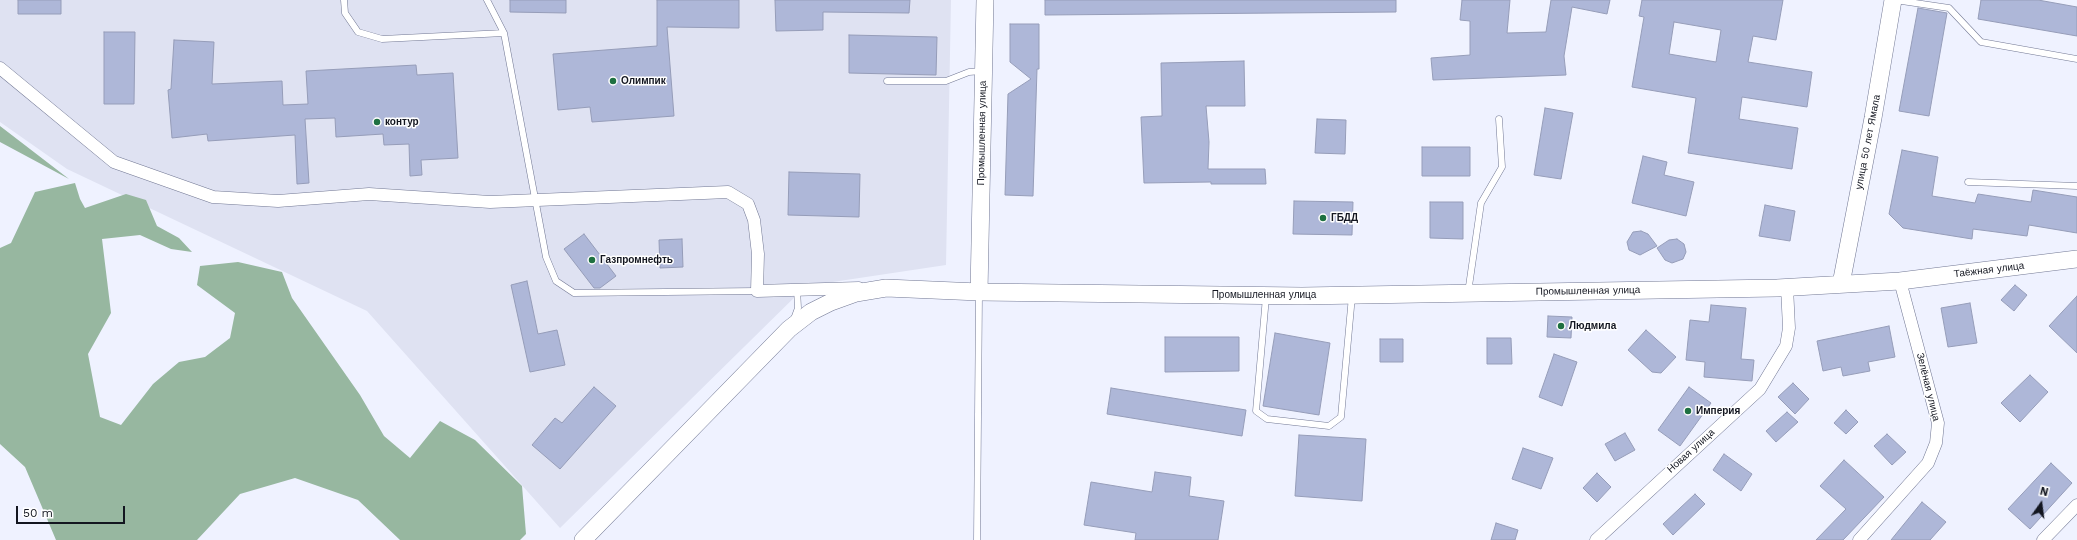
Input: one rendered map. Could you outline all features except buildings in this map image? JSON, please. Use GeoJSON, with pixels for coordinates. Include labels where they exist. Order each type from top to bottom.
{"type":"FeatureCollection","features":[{"type":"Feature","properties":{"kind":"main road","name":"Промышленная улица"},"geometry":{"type":"LineString","coordinates":[[985,0],[979,292],[1352,295],[1787,287],[1841,284]]}},
{"type":"Feature","properties":{"kind":"main road","name":"улица 50 лет Ямала"},"geometry":{"type":"LineString","coordinates":[[1841,284],[1894,0]]}},
{"type":"Feature","properties":{"kind":"main road","name":"Таёжная улица"},"geometry":{"type":"LineString","coordinates":[[1841,284],[1900,280],[2077,259]]}},
{"type":"Feature","properties":{"kind":"main road"},"geometry":{"type":"LineString","coordinates":[[583,540],[789,329],[811,312],[830,302],[856,293],[886,288],[979,292]]}},
{"type":"Feature","properties":{"kind":"street"},"geometry":{"type":"LineString","coordinates":[[0,68],[114,162],[213,197],[278,201],[369,194],[463,201],[536,201],[728,192],[748,204],[754,220],[758,254],[757,291],[886,288]]}},
{"type":"Feature","properties":{"kind":"street","name":"Зелёная улица"},"geometry":{"type":"LineString","coordinates":[[1859,540],[1928,463],[1936,443],[1938,423],[1900,280]]}},
{"type":"Feature","properties":{"kind":"street","name":"Новая улица"},"geometry":{"type":"LineString","coordinates":[[1596,540],[1760,389],[1786,346],[1789,328],[1787,287]]}},
{"type":"Feature","properties":{"kind":"street"},"geometry":{"type":"LineString","coordinates":[[2043,540],[2077,505]]}},
{"type":"Feature","properties":{"kind":"lane"},"geometry":{"type":"LineString","coordinates":[[344,0],[345,13],[358,32],[382,39],[504,34]]}},
{"type":"Feature","properties":{"kind":"lane"},"geometry":{"type":"LineString","coordinates":[[487,0],[504,34],[548,263],[556,281],[574,293],[757,291]]}},
{"type":"Feature","properties":{"kind":"lane"},"geometry":{"type":"LineString","coordinates":[[1894,0],[1949,8],[1981,42],[2077,59]]}},
{"type":"Feature","properties":{"kind":"lane"},"geometry":{"type":"LineString","coordinates":[[887,81],[946,81],[969,72],[983,71]]}},
{"type":"Feature","properties":{"kind":"lane"},"geometry":{"type":"LineString","coordinates":[[1468,293],[1481,203],[1502,166],[1499,119]]}},
{"type":"Feature","properties":{"kind":"lane"},"geometry":{"type":"LineString","coordinates":[[1968,182],[2077,186]]}},
{"type":"Feature","properties":{"kind":"lane"},"geometry":{"type":"LineString","coordinates":[[789,329],[796,316],[797,289]]}},
{"type":"Feature","properties":{"kind":"lane"},"geometry":{"type":"LineString","coordinates":[[977,540],[979,292]]}},
{"type":"Feature","properties":{"kind":"lane"},"geometry":{"type":"LineString","coordinates":[[1266,295],[1256,411],[1267,419],[1329,426],[1341,417],[1352,295]]}},
{"type":"Feature","properties":{"kind":"shaded area"},"geometry":{"type":"Polygon","coordinates":[[[0,0],[951,0],[946,265],[806,286],[560,528],[367,311],[67,169],[0,122],[0,0]]]}},
{"type":"Feature","properties":{"kind":"green space"},"geometry":{"type":"Polygon","coordinates":[[[0,126],[69,179],[0,142],[0,126]]]}},
{"type":"Feature","properties":{"kind":"green space"},"geometry":{"type":"Polygon","coordinates":[[[75,183],[80,199],[85,208],[126,194],[146,200],[157,226],[179,238],[192,252],[171,249],[140,235],[102,239],[111,313],[88,354],[100,417],[121,425],[153,384],[179,362],[205,357],[230,338],[235,313],[197,285],[200,266],[238,262],[282,272],[292,298],[360,395],[384,436],[410,458],[440,421],[475,440],[522,486],[526,534],[520,540],[400,540],[358,500],[295,478],[240,494],[197,540],[56,540],[25,467],[0,444],[0,248],[11,243],[35,192],[75,183]]]}},
{"type":"Feature","properties":{"kind":"place","name":"Олимпик"},"geometry":{"type":"Point","coordinates":[613,81]}},
{"type":"Feature","properties":{"kind":"place","name":"контур"},"geometry":{"type":"Point","coordinates":[377,122]}},
{"type":"Feature","properties":{"kind":"place","name":"ГБДД"},"geometry":{"type":"Point","coordinates":[1323,218]}},
{"type":"Feature","properties":{"kind":"place","name":"Газпромнефть"},"geometry":{"type":"Point","coordinates":[592,260]}},
{"type":"Feature","properties":{"kind":"place","name":"Людмила"},"geometry":{"type":"Point","coordinates":[1561,326]}},
{"type":"Feature","properties":{"kind":"place","name":"Империя"},"geometry":{"type":"Point","coordinates":[1688,411]}}]}
